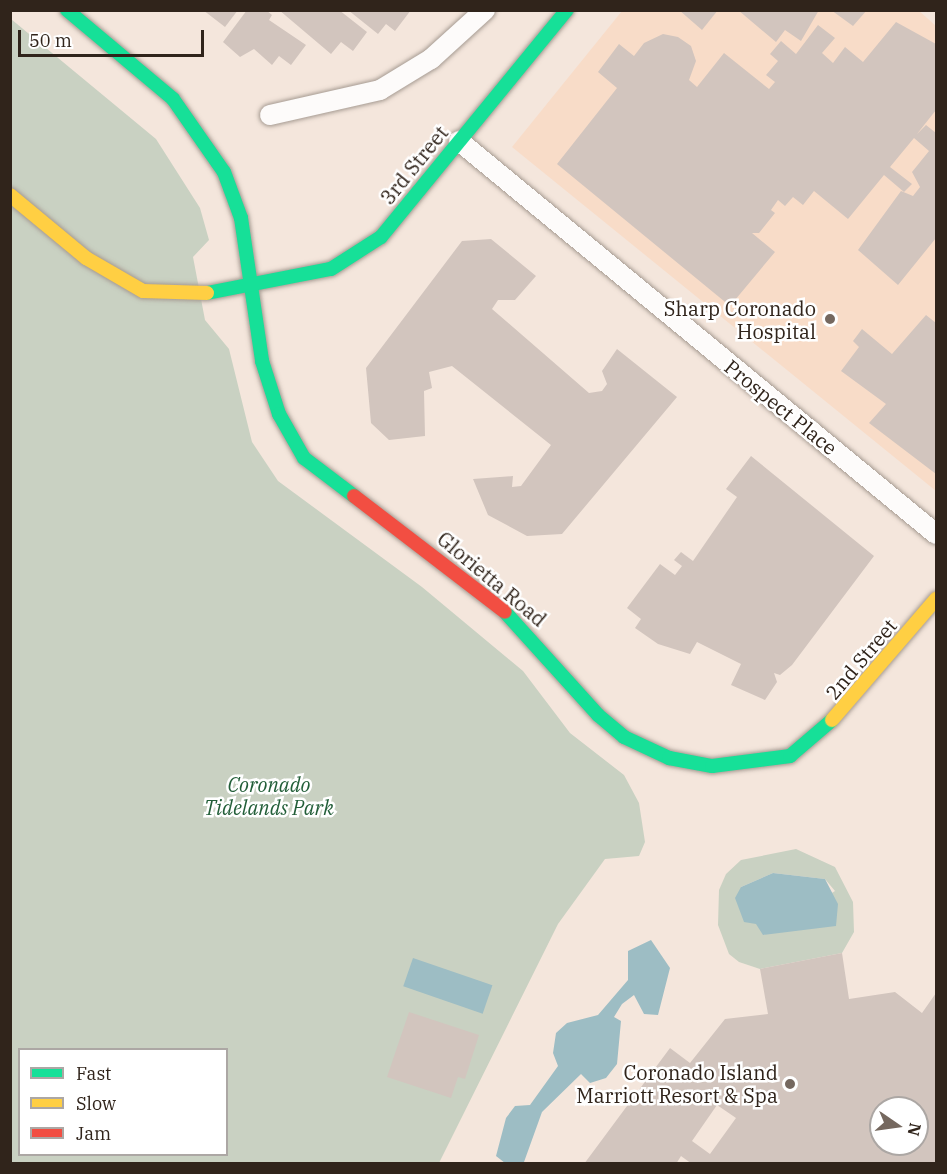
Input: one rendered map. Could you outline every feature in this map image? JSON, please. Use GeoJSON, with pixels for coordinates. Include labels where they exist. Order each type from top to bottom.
{"type":"FeatureCollection","features":[{"type":"Feature","properties":{"kind":"main road","name":"Glorietta Road"},"geometry":{"type":"LineString","coordinates":[[67,10],[173,99],[200,133],[224,172],[242,218],[262,361],[279,414],[304,458],[520,624],[598,715],[624,737],[669,758],[711,766],[768,761],[814,741]]}},
{"type":"Feature","properties":{"kind":"main road","name":"3rd Street"},"geometry":{"type":"LineString","coordinates":[[10,195],[86,258],[143,291],[211,294],[331,269],[358,256],[381,237],[567,10]]}},
{"type":"Feature","properties":{"kind":"main road","name":"2nd Street"},"geometry":{"type":"LineString","coordinates":[[814,741],[936,599]]}},
{"type":"Feature","properties":{"kind":"street"},"geometry":{"type":"LineString","coordinates":[[270,115],[380,90],[431,59],[485,10]]}},
{"type":"Feature","properties":{"kind":"street","name":"Prospect Place"},"geometry":{"type":"LineString","coordinates":[[459,141],[936,534]]}},
{"type":"Feature","properties":{"kind":"shaded area","name":"Sharp Coronado Hospital"},"geometry":{"type":"Polygon","coordinates":[[[918,10],[936,26],[936,491],[512,147],[622,11],[918,10]]]}},
{"type":"Feature","properties":{"kind":"green space","name":"Coronado Tidelands Park"},"geometry":{"type":"Polygon","coordinates":[[[11,19],[156,139],[200,208],[209,240],[193,257],[205,320],[229,349],[252,442],[278,481],[422,587],[523,671],[570,733],[624,775],[639,803],[645,842],[639,856],[605,859],[558,924],[439,1163],[11,1163],[11,19]]]}},
{"type":"Feature","properties":{"kind":"green space"},"geometry":{"type":"Polygon","coordinates":[[[796,849],[835,867],[853,902],[854,932],[842,953],[760,969],[739,962],[729,954],[718,925],[719,890],[726,874],[741,860],[796,849]],[[773,873],[741,887],[764,935],[835,891],[825,879],[773,873]]]}},
{"type":"Feature","properties":{"kind":"water"},"geometry":{"type":"Polygon","coordinates":[[[773,873],[825,879],[838,904],[836,926],[763,935],[756,924],[744,922],[735,898],[741,887],[773,873]]]}},
{"type":"Feature","properties":{"kind":"water"},"geometry":{"type":"Polygon","coordinates":[[[651,940],[670,968],[658,1015],[644,1014],[634,995],[622,1004],[614,1017],[621,1021],[617,1064],[606,1078],[590,1083],[581,1074],[542,1112],[524,1162],[505,1163],[496,1156],[506,1118],[515,1106],[530,1105],[558,1066],[553,1053],[556,1033],[567,1023],[598,1015],[628,980],[628,951],[651,940]]]}},
{"type":"Feature","properties":{"kind":"water"},"geometry":{"type":"Polygon","coordinates":[[[413,958],[492,985],[483,1014],[403,986],[413,958]]]}},
{"type":"Feature","properties":{"kind":"building"},"geometry":{"type":"Polygon","coordinates":[[[203,10],[238,10],[225,27],[203,10]]]}},
{"type":"Feature","properties":{"kind":"building"},"geometry":{"type":"Polygon","coordinates":[[[247,10],[266,10],[272,15],[269,20],[306,45],[291,65],[279,56],[272,65],[254,49],[240,57],[223,42],[247,10]]]}},
{"type":"Feature","properties":{"kind":"building"},"geometry":{"type":"Polygon","coordinates":[[[279,10],[339,10],[367,32],[353,51],[341,42],[331,54],[279,10]]]}},
{"type":"Feature","properties":{"kind":"building"},"geometry":{"type":"Polygon","coordinates":[[[348,10],[411,10],[395,31],[386,24],[378,34],[348,10]]]}},
{"type":"Feature","properties":{"kind":"building"},"geometry":{"type":"Polygon","coordinates":[[[679,10],[718,10],[702,30],[679,10]]]}},
{"type":"Feature","properties":{"kind":"building"},"geometry":{"type":"Polygon","coordinates":[[[738,10],[819,10],[801,41],[785,30],[776,42],[738,10]]]}},
{"type":"Feature","properties":{"kind":"building"},"geometry":{"type":"Polygon","coordinates":[[[831,10],[867,10],[853,26],[831,10]]]}},
{"type":"Feature","properties":{"kind":"building"},"geometry":{"type":"Polygon","coordinates":[[[896,22],[936,44],[936,110],[917,134],[926,125],[936,133],[936,238],[898,285],[858,250],[901,191],[913,196],[920,187],[912,172],[929,151],[914,138],[890,167],[912,184],[904,192],[884,175],[848,219],[814,191],[803,205],[793,197],[785,206],[778,200],[771,210],[775,213],[759,233],[752,233],[775,252],[730,306],[557,164],[617,88],[598,72],[619,44],[634,56],[644,43],[663,34],[678,37],[691,46],[696,61],[689,80],[697,87],[724,53],[769,89],[775,82],[766,75],[778,61],[770,54],[781,41],[796,54],[818,25],[835,38],[822,53],[833,63],[845,47],[863,62],[896,22]]]}},
{"type":"Feature","properties":{"kind":"building"},"geometry":{"type":"Polygon","coordinates":[[[491,239],[536,276],[515,300],[498,300],[492,309],[589,393],[602,391],[607,384],[602,371],[617,349],[677,397],[562,534],[527,536],[488,515],[473,479],[513,476],[512,487],[521,486],[551,445],[452,366],[429,372],[432,388],[424,391],[425,436],[389,440],[371,423],[366,368],[462,241],[491,239]]]}},
{"type":"Feature","properties":{"kind":"building"},"geometry":{"type":"Polygon","coordinates":[[[926,315],[936,323],[936,474],[869,423],[886,404],[841,371],[859,347],[853,341],[862,329],[892,354],[926,315]]]}},
{"type":"Feature","properties":{"kind":"building"},"geometry":{"type":"Polygon","coordinates":[[[751,456],[874,556],[792,665],[780,675],[774,673],[777,682],[765,700],[731,685],[741,664],[697,642],[690,654],[658,644],[635,628],[641,619],[627,608],[660,564],[675,575],[682,566],[674,560],[681,552],[693,561],[737,497],[726,489],[751,456]]]}},
{"type":"Feature","properties":{"kind":"building","name":"Coronado Island Marriott Resort & Spa"},"geometry":{"type":"Polygon","coordinates":[[[842,953],[849,999],[895,992],[922,1013],[936,993],[936,1164],[692,1164],[681,1156],[676,1164],[584,1164],[670,1048],[690,1063],[725,1019],[768,1014],[760,969],[842,953]],[[717,1105],[692,1141],[710,1154],[736,1118],[717,1105]]]}},
{"type":"Feature","properties":{"kind":"building"},"geometry":{"type":"Polygon","coordinates":[[[409,1012],[479,1035],[465,1079],[458,1077],[451,1098],[387,1077],[409,1012]]]}},
{"type":"Feature","properties":{"kind":"traffic: fast"},"geometry":{"type":"LineString","coordinates":[[67,10],[173,99],[224,172],[241,218],[262,361],[279,414],[304,458],[354,496]]}},
{"type":"Feature","properties":{"kind":"traffic: fast"},"geometry":{"type":"LineString","coordinates":[[207,293],[331,269],[381,237],[567,10]]}},
{"type":"Feature","properties":{"kind":"traffic: fast"},"geometry":{"type":"LineString","coordinates":[[505,612],[598,715],[624,737],[669,758],[712,766],[790,756],[832,720]]}},
{"type":"Feature","properties":{"kind":"traffic: slow"},"geometry":{"type":"LineString","coordinates":[[10,195],[86,258],[143,291],[207,293]]}},
{"type":"Feature","properties":{"kind":"traffic: slow"},"geometry":{"type":"LineString","coordinates":[[832,720],[936,599]]}},
{"type":"Feature","properties":{"kind":"traffic: jam"},"geometry":{"type":"LineString","coordinates":[[354,496],[505,612]]}},
{"type":"Feature","properties":{"kind":"place","name":"Sharp Coronado Hospital"},"geometry":{"type":"Point","coordinates":[830,319]}},
{"type":"Feature","properties":{"kind":"place","name":"Coronado Island Marriott Resort & Spa"},"geometry":{"type":"Point","coordinates":[790,1084]}}]}
